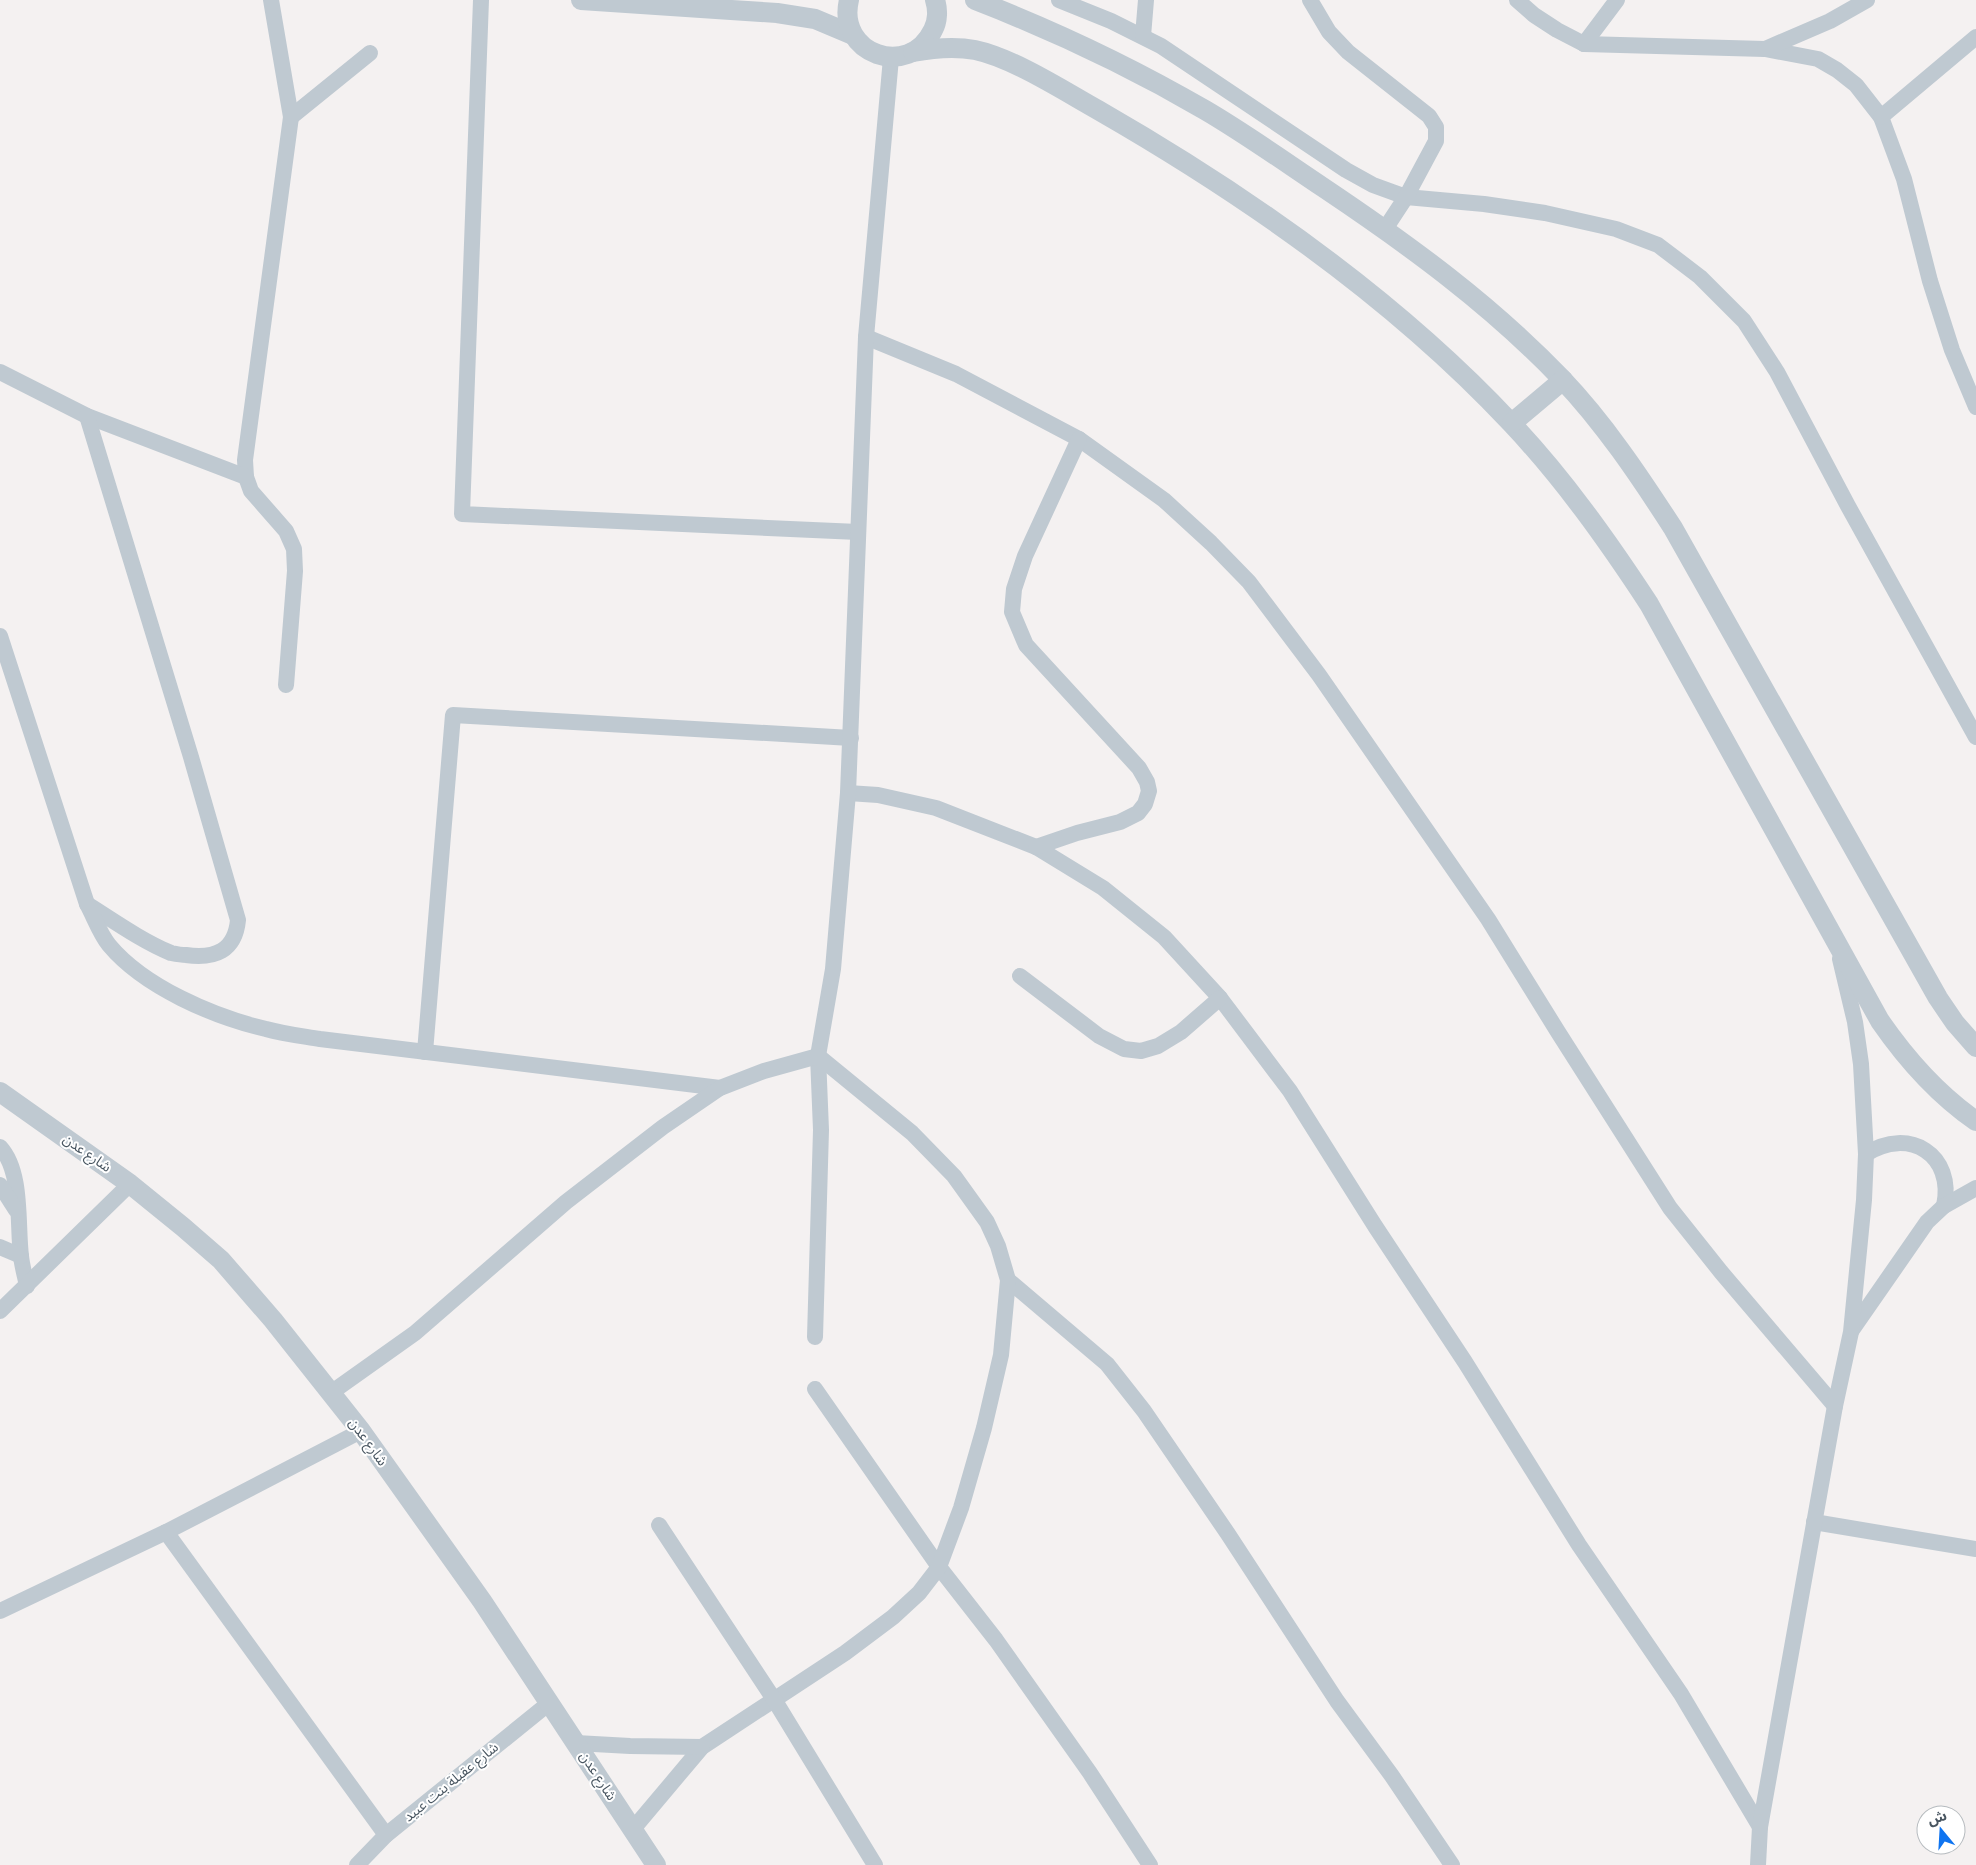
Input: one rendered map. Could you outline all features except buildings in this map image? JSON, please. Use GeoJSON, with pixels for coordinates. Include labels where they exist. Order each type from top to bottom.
{"type":"FeatureCollection","features":[{"type":"Feature","properties":{"kind":"street"},"geometry":{"type":"LineString","coordinates":[[271,0],[291,116],[245,460],[246,477],[252,491],[286,531],[294,549],[295,571],[286,685]]}},
{"type":"Feature","properties":{"kind":"street"},"geometry":{"type":"LineString","coordinates":[[481,0],[462,514],[858,532]]}},
{"type":"Feature","properties":{"kind":"street"},"geometry":{"type":"LineString","coordinates":[[581,0],[777,13],[815,19],[853,35]]}},
{"type":"Feature","properties":{"kind":"street"},"geometry":{"type":"LineString","coordinates":[[849,0],[847,13],[853,35],[869,51],[891,58],[933,48],[954,48],[974,50],[1001,58],[1074,97],[1192,167],[1309,248],[1377,300],[1436,349],[1512,423],[1580,505],[1616,554],[1649,604],[1880,1021],[1897,1046],[1940,1092],[1976,1121]]}},
{"type":"Feature","properties":{"kind":"street"},"geometry":{"type":"LineString","coordinates":[[913,52],[930,37],[935,26],[937,15],[935,0]]}},
{"type":"Feature","properties":{"kind":"street"},"geometry":{"type":"LineString","coordinates":[[975,0],[1071,39],[1163,86],[1250,138],[1385,229],[1444,272],[1532,349],[1563,380],[1643,482],[1673,528],[1938,998],[1976,1047]]}},
{"type":"Feature","properties":{"kind":"street"},"geometry":{"type":"LineString","coordinates":[[1059,0],[1143,36],[1346,170],[1373,185],[1406,197],[1484,204],[1545,213],[1616,229],[1658,244],[1700,277],[1744,322],[1777,372],[1848,506],[1976,737]]}},
{"type":"Feature","properties":{"kind":"street"},"geometry":{"type":"LineString","coordinates":[[1143,36],[1146,0]]}},
{"type":"Feature","properties":{"kind":"street"},"geometry":{"type":"LineString","coordinates":[[1310,0],[1329,32],[1348,52],[1429,116],[1436,127],[1436,141],[1406,197],[1385,229]]}},
{"type":"Feature","properties":{"kind":"street"},"geometry":{"type":"LineString","coordinates":[[1517,0],[1534,15],[1584,44],[1765,50],[1818,59],[1837,70],[1856,85],[1881,118],[1904,179],[1930,281],[1952,350],[1976,407]]}},
{"type":"Feature","properties":{"kind":"street"},"geometry":{"type":"LineString","coordinates":[[1584,44],[1617,0]]}},
{"type":"Feature","properties":{"kind":"street"},"geometry":{"type":"LineString","coordinates":[[1765,50],[1830,21],[1867,0]]}},
{"type":"Feature","properties":{"kind":"street"},"geometry":{"type":"LineString","coordinates":[[1881,118],[1976,37]]}},
{"type":"Feature","properties":{"kind":"street"},"geometry":{"type":"LineString","coordinates":[[291,116],[370,53]]}},
{"type":"Feature","properties":{"kind":"street"},"geometry":{"type":"LineString","coordinates":[[814,1337],[821,1130],[818,1056],[833,969],[848,792],[866,337],[891,58]]}},
{"type":"Feature","properties":{"kind":"street"},"geometry":{"type":"LineString","coordinates":[[866,337],[956,374],[1079,439],[1164,500],[1211,543],[1249,582],[1319,675],[1488,919],[1670,1208],[1835,1406]]}},
{"type":"Feature","properties":{"kind":"street"},"geometry":{"type":"LineString","coordinates":[[0,372],[87,416],[246,477]]}},
{"type":"Feature","properties":{"kind":"street"},"geometry":{"type":"LineString","coordinates":[[1512,423],[1563,380]]}},
{"type":"Feature","properties":{"kind":"street"},"geometry":{"type":"LineString","coordinates":[[87,416],[191,757],[238,920],[237,928],[233,940],[228,947],[219,952],[202,957],[173,953],[139,936],[87,904]]}},
{"type":"Feature","properties":{"kind":"street"},"geometry":{"type":"LineString","coordinates":[[1036,847],[1120,822],[1138,813],[1149,791],[1147,782],[1139,768],[1026,645],[1012,612],[1014,588],[1025,556],[1079,439]]}},
{"type":"Feature","properties":{"kind":"street"},"geometry":{"type":"LineString","coordinates":[[0,636],[87,904],[108,943],[124,960],[168,992],[200,1006],[266,1029],[320,1039],[720,1088]]}},
{"type":"Feature","properties":{"kind":"street"},"geometry":{"type":"LineString","coordinates":[[425,1052],[453,715],[851,738]]}},
{"type":"Feature","properties":{"kind":"street"},"geometry":{"type":"LineString","coordinates":[[848,792],[885,796],[936,808],[1036,847],[1103,888],[1164,937],[1220,998],[1290,1091],[1375,1226],[1465,1362],[1579,1545],[1681,1694],[1760,1827]]}},
{"type":"Feature","properties":{"kind":"street"},"geometry":{"type":"LineString","coordinates":[[1758,1865],[1760,1827],[1835,1406],[1850,1332],[1864,1200],[1866,1154],[1862,1064],[1853,1014],[1834,940]]}},
{"type":"Feature","properties":{"kind":"street"},"geometry":{"type":"LineString","coordinates":[[1020,976],[1099,1036],[1124,1049],[1141,1050],[1158,1046],[1181,1032],[1220,998]]}},
{"type":"Feature","properties":{"kind":"street"},"geometry":{"type":"LineString","coordinates":[[332,1392],[415,1333],[566,1202],[663,1128],[720,1088],[764,1071],[818,1056]]}},
{"type":"Feature","properties":{"kind":"street"},"geometry":{"type":"LineString","coordinates":[[633,1829],[702,1747],[845,1653],[893,1617],[919,1593],[938,1567],[962,1508],[984,1428],[1001,1355],[1008,1280],[998,1246],[987,1222],[954,1176],[912,1133],[818,1056]]}},
{"type":"Feature","properties":{"kind":"street","name":"شارع عدن"},"geometry":{"type":"LineString","coordinates":[[0,1092],[130,1184],[221,1260],[274,1320],[361,1431],[482,1601],[548,1704],[576,1743],[656,1865]]}},
{"type":"Feature","properties":{"kind":"street"},"geometry":{"type":"LineString","coordinates":[[1866,1154],[1887,1143],[1898,1142],[1909,1143],[1925,1150],[1938,1162],[1943,1172],[1947,1194],[1944,1206]]}},
{"type":"Feature","properties":{"kind":"street"},"geometry":{"type":"LineString","coordinates":[[0,1147],[11,1167],[15,1183],[21,1256],[27,1286]]}},
{"type":"Feature","properties":{"kind":"street"},"geometry":{"type":"LineString","coordinates":[[0,1311],[130,1184]]}},
{"type":"Feature","properties":{"kind":"street"},"geometry":{"type":"LineString","coordinates":[[0,1185],[18,1213]]}},
{"type":"Feature","properties":{"kind":"street"},"geometry":{"type":"LineString","coordinates":[[1850,1332],[1922,1228],[1944,1206],[1976,1188]]}},
{"type":"Feature","properties":{"kind":"street"},"geometry":{"type":"LineString","coordinates":[[0,1247],[21,1256]]}},
{"type":"Feature","properties":{"kind":"street"},"geometry":{"type":"LineString","coordinates":[[1008,1280],[1107,1364],[1144,1411],[1228,1534],[1337,1701],[1392,1776],[1452,1865]]}},
{"type":"Feature","properties":{"kind":"street"},"geometry":{"type":"LineString","coordinates":[[815,1389],[938,1567],[1007,1656],[1090,1773],[1150,1865]]}},
{"type":"Feature","properties":{"kind":"street"},"geometry":{"type":"LineString","coordinates":[[0,1611],[166,1532],[361,1431]]}},
{"type":"Feature","properties":{"kind":"street"},"geometry":{"type":"LineString","coordinates":[[1814,1522],[1976,1548]]}},
{"type":"Feature","properties":{"kind":"street"},"geometry":{"type":"LineString","coordinates":[[659,1525],[775,1700],[875,1865]]}},
{"type":"Feature","properties":{"kind":"street"},"geometry":{"type":"LineString","coordinates":[[166,1532],[386,1834]]}},
{"type":"Feature","properties":{"kind":"street","name":"شارع عقيلة بنت عبيد"},"geometry":{"type":"LineString","coordinates":[[356,1865],[386,1834],[548,1704]]}},
{"type":"Feature","properties":{"kind":"street"},"geometry":{"type":"LineString","coordinates":[[576,1743],[702,1747]]}}]}
